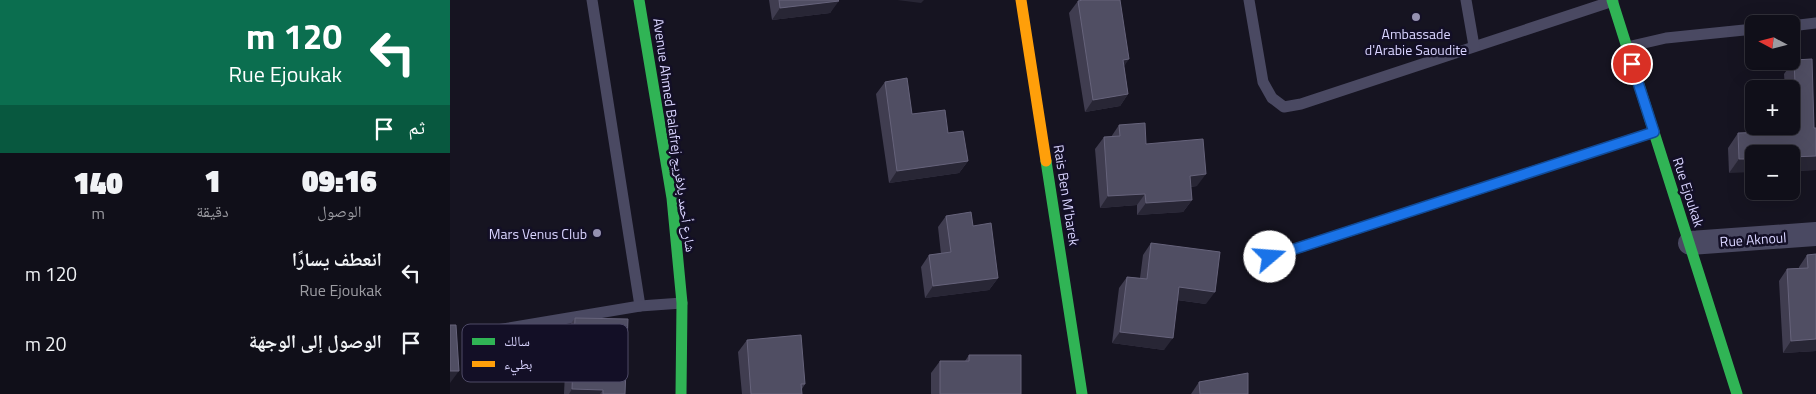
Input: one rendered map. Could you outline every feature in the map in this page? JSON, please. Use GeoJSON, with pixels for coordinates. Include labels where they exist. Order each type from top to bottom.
{"type":"FeatureCollection","features":[{"type":"Feature","properties":{"kind":"street","name":"Avenue Ahmed Balafrej شارع أحمد بلافريج"},"geometry":{"type":"LineString","coordinates":[[640,0],[672,198],[682,303],[681,394]]}},
{"type":"Feature","properties":{"kind":"street","name":"Rais Ben M’barek"},"geometry":{"type":"LineString","coordinates":[[1021,0],[1082,394]]}},
{"type":"Feature","properties":{"kind":"street","name":"Rue Ejoukak"},"geometry":{"type":"LineString","coordinates":[[1612,1],[1737,394]]}},
{"type":"Feature","properties":{"kind":"street","name":"Rue Aknoul"},"geometry":{"type":"LineString","coordinates":[[1690,243],[1816,234]]}},
{"type":"Feature","properties":{"kind":"lane"},"geometry":{"type":"LineString","coordinates":[[592,0],[640,306]]}},
{"type":"Feature","properties":{"kind":"lane"},"geometry":{"type":"LineString","coordinates":[[1249,0],[1263,82],[1272,98],[1284,107],[1301,104],[1612,1]]}},
{"type":"Feature","properties":{"kind":"lane"},"geometry":{"type":"LineString","coordinates":[[1466,0],[1474,46]]}},
{"type":"Feature","properties":{"kind":"lane"},"geometry":{"type":"LineString","coordinates":[[1800,25],[1816,24]]}},
{"type":"Feature","properties":{"kind":"lane"},"geometry":{"type":"LineString","coordinates":[[1627,47],[1666,38],[1745,30]]}},
{"type":"Feature","properties":{"kind":"lane"},"geometry":{"type":"LineString","coordinates":[[1270,257],[1654,132]]}},
{"type":"Feature","properties":{"kind":"lane"},"geometry":{"type":"LineString","coordinates":[[533,324],[640,306],[682,303]]}},
{"type":"Feature","properties":{"kind":"building"},"geometry":{"type":"Polygon","coordinates":[[[779,0],[838,0],[839,1],[780,8],[779,0]]]}},
{"type":"Feature","properties":{"kind":"building"},"geometry":{"type":"Polygon","coordinates":[[[1120,0],[1129,59],[1123,60],[1128,94],[1093,100],[1078,1],[1120,0]]]}},
{"type":"Feature","properties":{"kind":"building"},"geometry":{"type":"Polygon","coordinates":[[[1812,59],[1816,156],[1800,157],[1800,145],[1745,145],[1745,159],[1739,159],[1738,133],[1745,133],[1745,135],[1800,135],[1800,80],[1795,80],[1794,70],[1800,70],[1800,60],[1812,59]]]}},
{"type":"Feature","properties":{"kind":"building"},"geometry":{"type":"Polygon","coordinates":[[[907,78],[912,114],[945,110],[948,133],[963,131],[968,161],[897,171],[885,82],[907,78]]]}},
{"type":"Feature","properties":{"kind":"building"},"geometry":{"type":"Polygon","coordinates":[[[1145,123],[1146,144],[1203,139],[1206,174],[1190,176],[1192,200],[1146,203],[1145,194],[1108,196],[1104,137],[1120,136],[1119,125],[1145,123]]]}},
{"type":"Feature","properties":{"kind":"building"},"geometry":{"type":"Polygon","coordinates":[[[971,212],[973,226],[991,223],[998,278],[933,286],[929,255],[951,252],[946,216],[971,212]]]}},
{"type":"Feature","properties":{"kind":"building"},"geometry":{"type":"Polygon","coordinates":[[[1151,243],[1220,252],[1215,292],[1179,287],[1173,338],[1120,332],[1127,277],[1147,279],[1151,243]]]}},
{"type":"Feature","properties":{"kind":"building"},"geometry":{"type":"Polygon","coordinates":[[[1816,254],[1816,339],[1791,341],[1787,269],[1808,268],[1807,255],[1816,254]]]}},
{"type":"Feature","properties":{"kind":"building"},"geometry":{"type":"Polygon","coordinates":[[[575,318],[628,319],[628,324],[575,324],[575,318]]]}},
{"type":"Feature","properties":{"kind":"building"},"geometry":{"type":"Polygon","coordinates":[[[450,325],[456,325],[459,371],[450,371],[450,325]]]}},
{"type":"Feature","properties":{"kind":"building"},"geometry":{"type":"Polygon","coordinates":[[[801,335],[805,384],[801,384],[802,394],[751,394],[747,340],[801,335]]]}},
{"type":"Feature","properties":{"kind":"building"},"geometry":{"type":"Polygon","coordinates":[[[969,355],[1021,355],[1021,394],[940,394],[940,361],[969,361],[969,355]]]}},
{"type":"Feature","properties":{"kind":"building"},"geometry":{"type":"Polygon","coordinates":[[[1248,373],[1248,394],[1200,394],[1199,382],[1248,373]]]}},
{"type":"Feature","properties":{"kind":"building"},"geometry":{"type":"Polygon","coordinates":[[[572,382],[625,382],[625,394],[603,394],[603,390],[572,389],[572,382]]]}},
{"type":"Feature","properties":{"kind":"traffic: fast"},"geometry":{"type":"LineString","coordinates":[[639,0],[672,198],[682,303],[681,394]]}},
{"type":"Feature","properties":{"kind":"traffic: fast"},"geometry":{"type":"LineString","coordinates":[[1612,0],[1737,394]]}},
{"type":"Feature","properties":{"kind":"traffic: fast"},"geometry":{"type":"LineString","coordinates":[[1046,161],[1082,394]]}},
{"type":"Feature","properties":{"kind":"traffic: slow"},"geometry":{"type":"LineString","coordinates":[[1021,0],[1046,161]]}},
{"type":"Feature","properties":{"kind":"place","name":"Ambassade d'Arabie Saoudite"},"geometry":{"type":"Point","coordinates":[1416,17]}},
{"type":"Feature","properties":{"kind":"place","name":"Mars Venus Club"},"geometry":{"type":"Point","coordinates":[597,233]}},
{"type":"Feature","properties":{"kind":"route"},"geometry":{"type":"LineString","coordinates":[[1270,257],[1654,132],[1632,64]]}}]}
